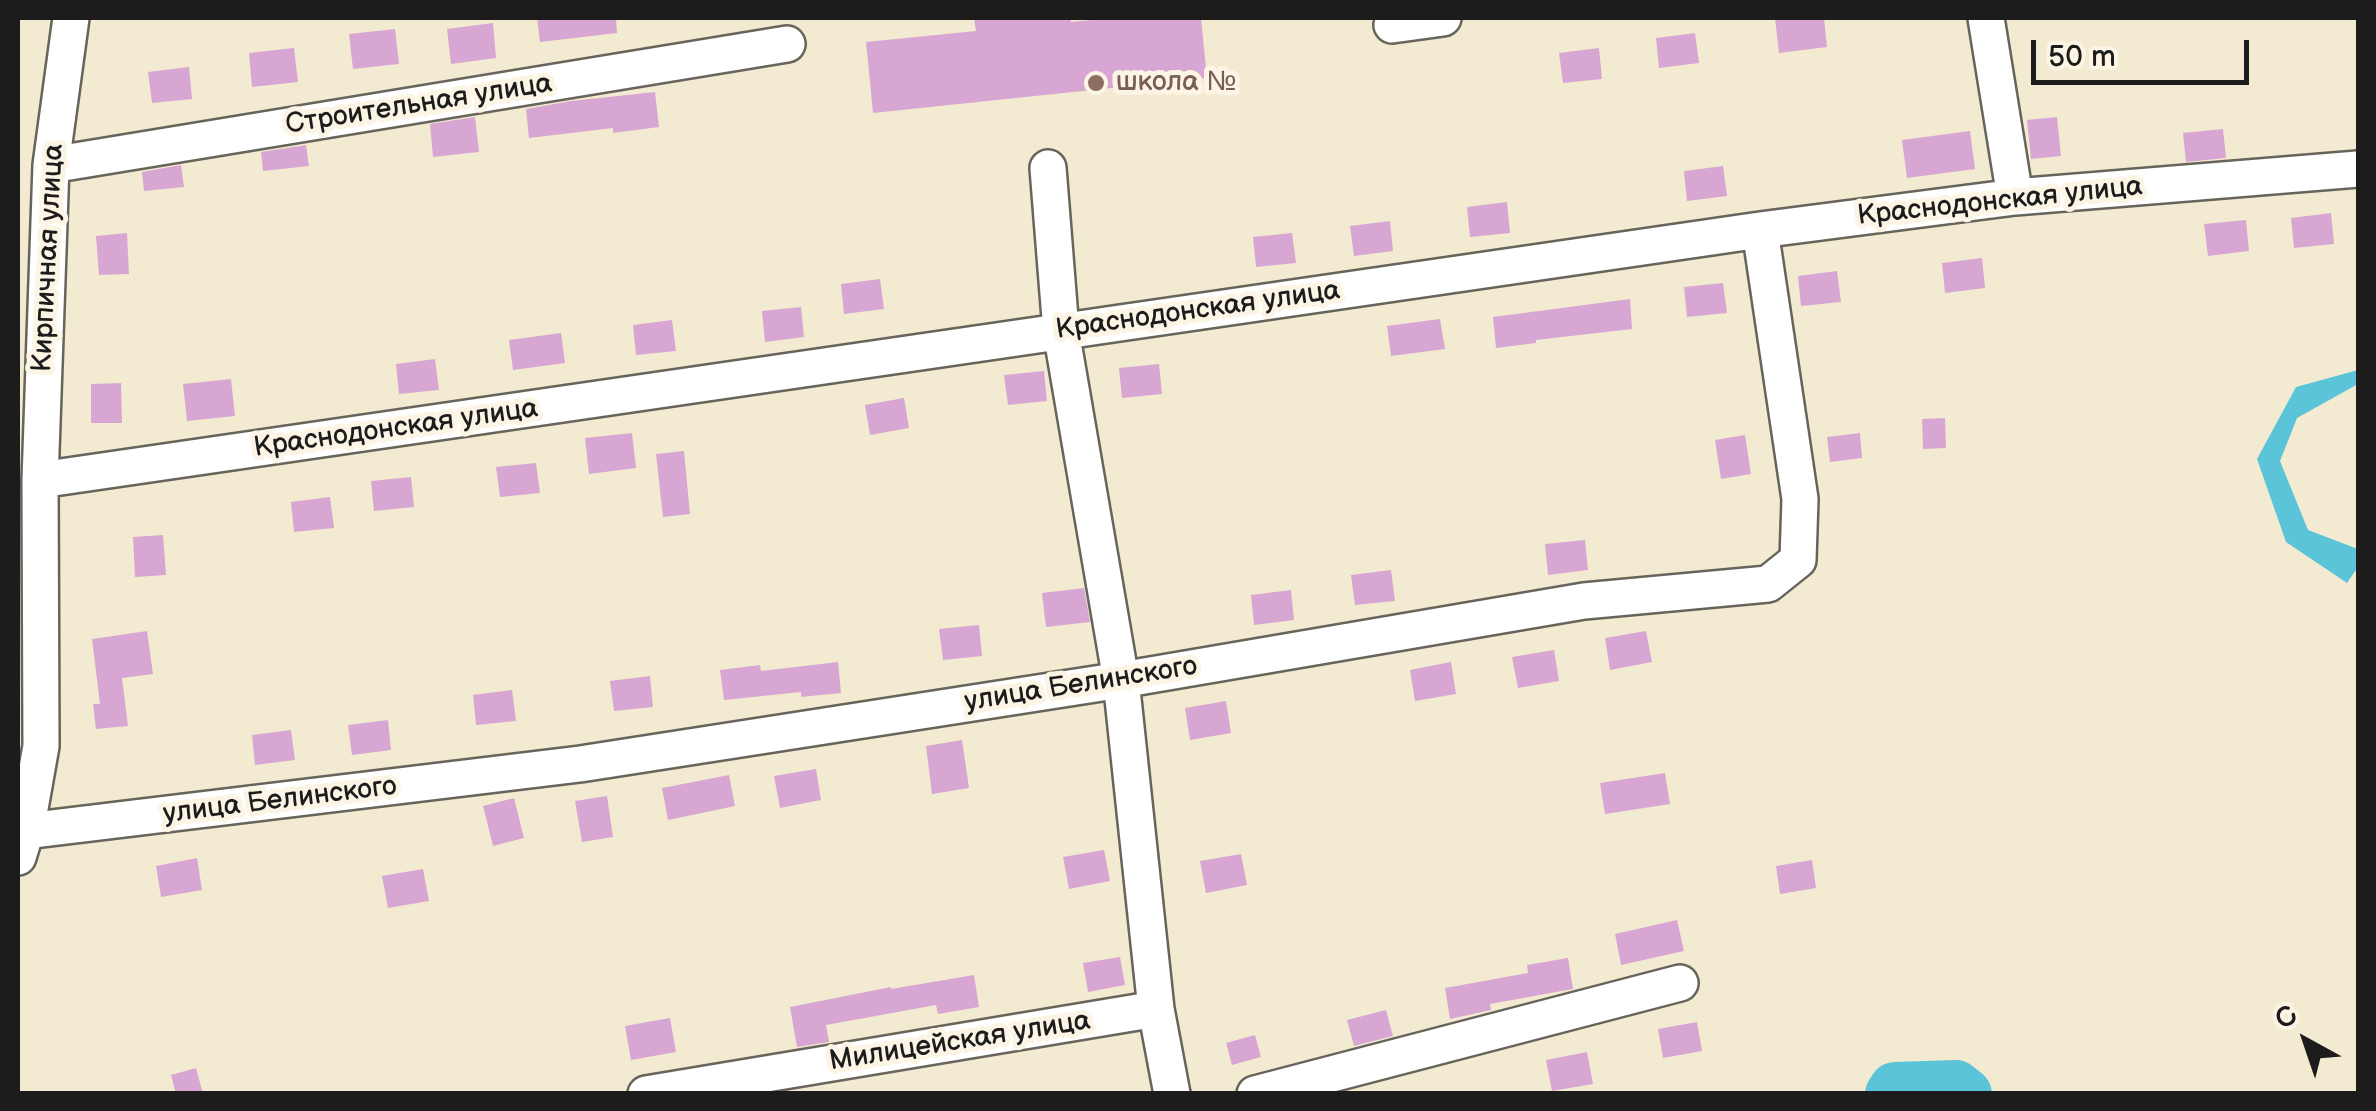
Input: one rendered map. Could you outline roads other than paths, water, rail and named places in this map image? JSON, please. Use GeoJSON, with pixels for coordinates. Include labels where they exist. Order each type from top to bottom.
{"type":"FeatureCollection","features":[{"type":"Feature","properties":{"kind":"street","name":"Кирпичная улица"},"geometry":{"type":"LineString","coordinates":[[22,844],[40,746],[40,480],[51,165],[71,18]]}},
{"type":"Feature","properties":{"kind":"street"},"geometry":{"type":"LineString","coordinates":[[1392,25],[1443,18]]}},
{"type":"Feature","properties":{"kind":"street"},"geometry":{"type":"LineString","coordinates":[[1986,18],[2015,197]]}},
{"type":"Feature","properties":{"kind":"street","name":"Строительная улица"},"geometry":{"type":"LineString","coordinates":[[51,165],[787,44]]}},
{"type":"Feature","properties":{"kind":"street"},"geometry":{"type":"LineString","coordinates":[[1048,168],[1061,331],[1122,680],[1156,1009],[1172,1094]]}},
{"type":"Feature","properties":{"kind":"street","name":"Краснодонская улица"},"geometry":{"type":"LineString","coordinates":[[40,480],[1760,230],[2015,197],[2358,168]]}},
{"type":"Feature","properties":{"kind":"street","name":"улица Белинского"},"geometry":{"type":"LineString","coordinates":[[22,844],[580,764],[1122,680],[1584,601],[1768,584],[1798,560],[1800,500],[1760,230]]}},
{"type":"Feature","properties":{"kind":"street"},"geometry":{"type":"LineString","coordinates":[[1255,1094],[1680,983]]}},
{"type":"Feature","properties":{"kind":"street","name":"Милицейская улица"},"geometry":{"type":"LineString","coordinates":[[646,1094],[1156,1009]]}},
{"type":"Feature","properties":{"kind":"water"},"geometry":{"type":"Polygon","coordinates":[[[2358,370],[2358,384],[2297,418],[2280,461],[2308,530],[2358,549],[2358,567],[2347,583],[2286,542],[2257,459],[2296,387],[2358,370]]]}},
{"type":"Feature","properties":{"kind":"waterway"},"geometry":{"type":"LineString","coordinates":[[1891,1094],[1895,1088],[1956,1086],[1966,1094]]}},
{"type":"Feature","properties":{"kind":"place","name":"школа №"},"geometry":{"type":"Point","coordinates":[1096,83]}}]}
